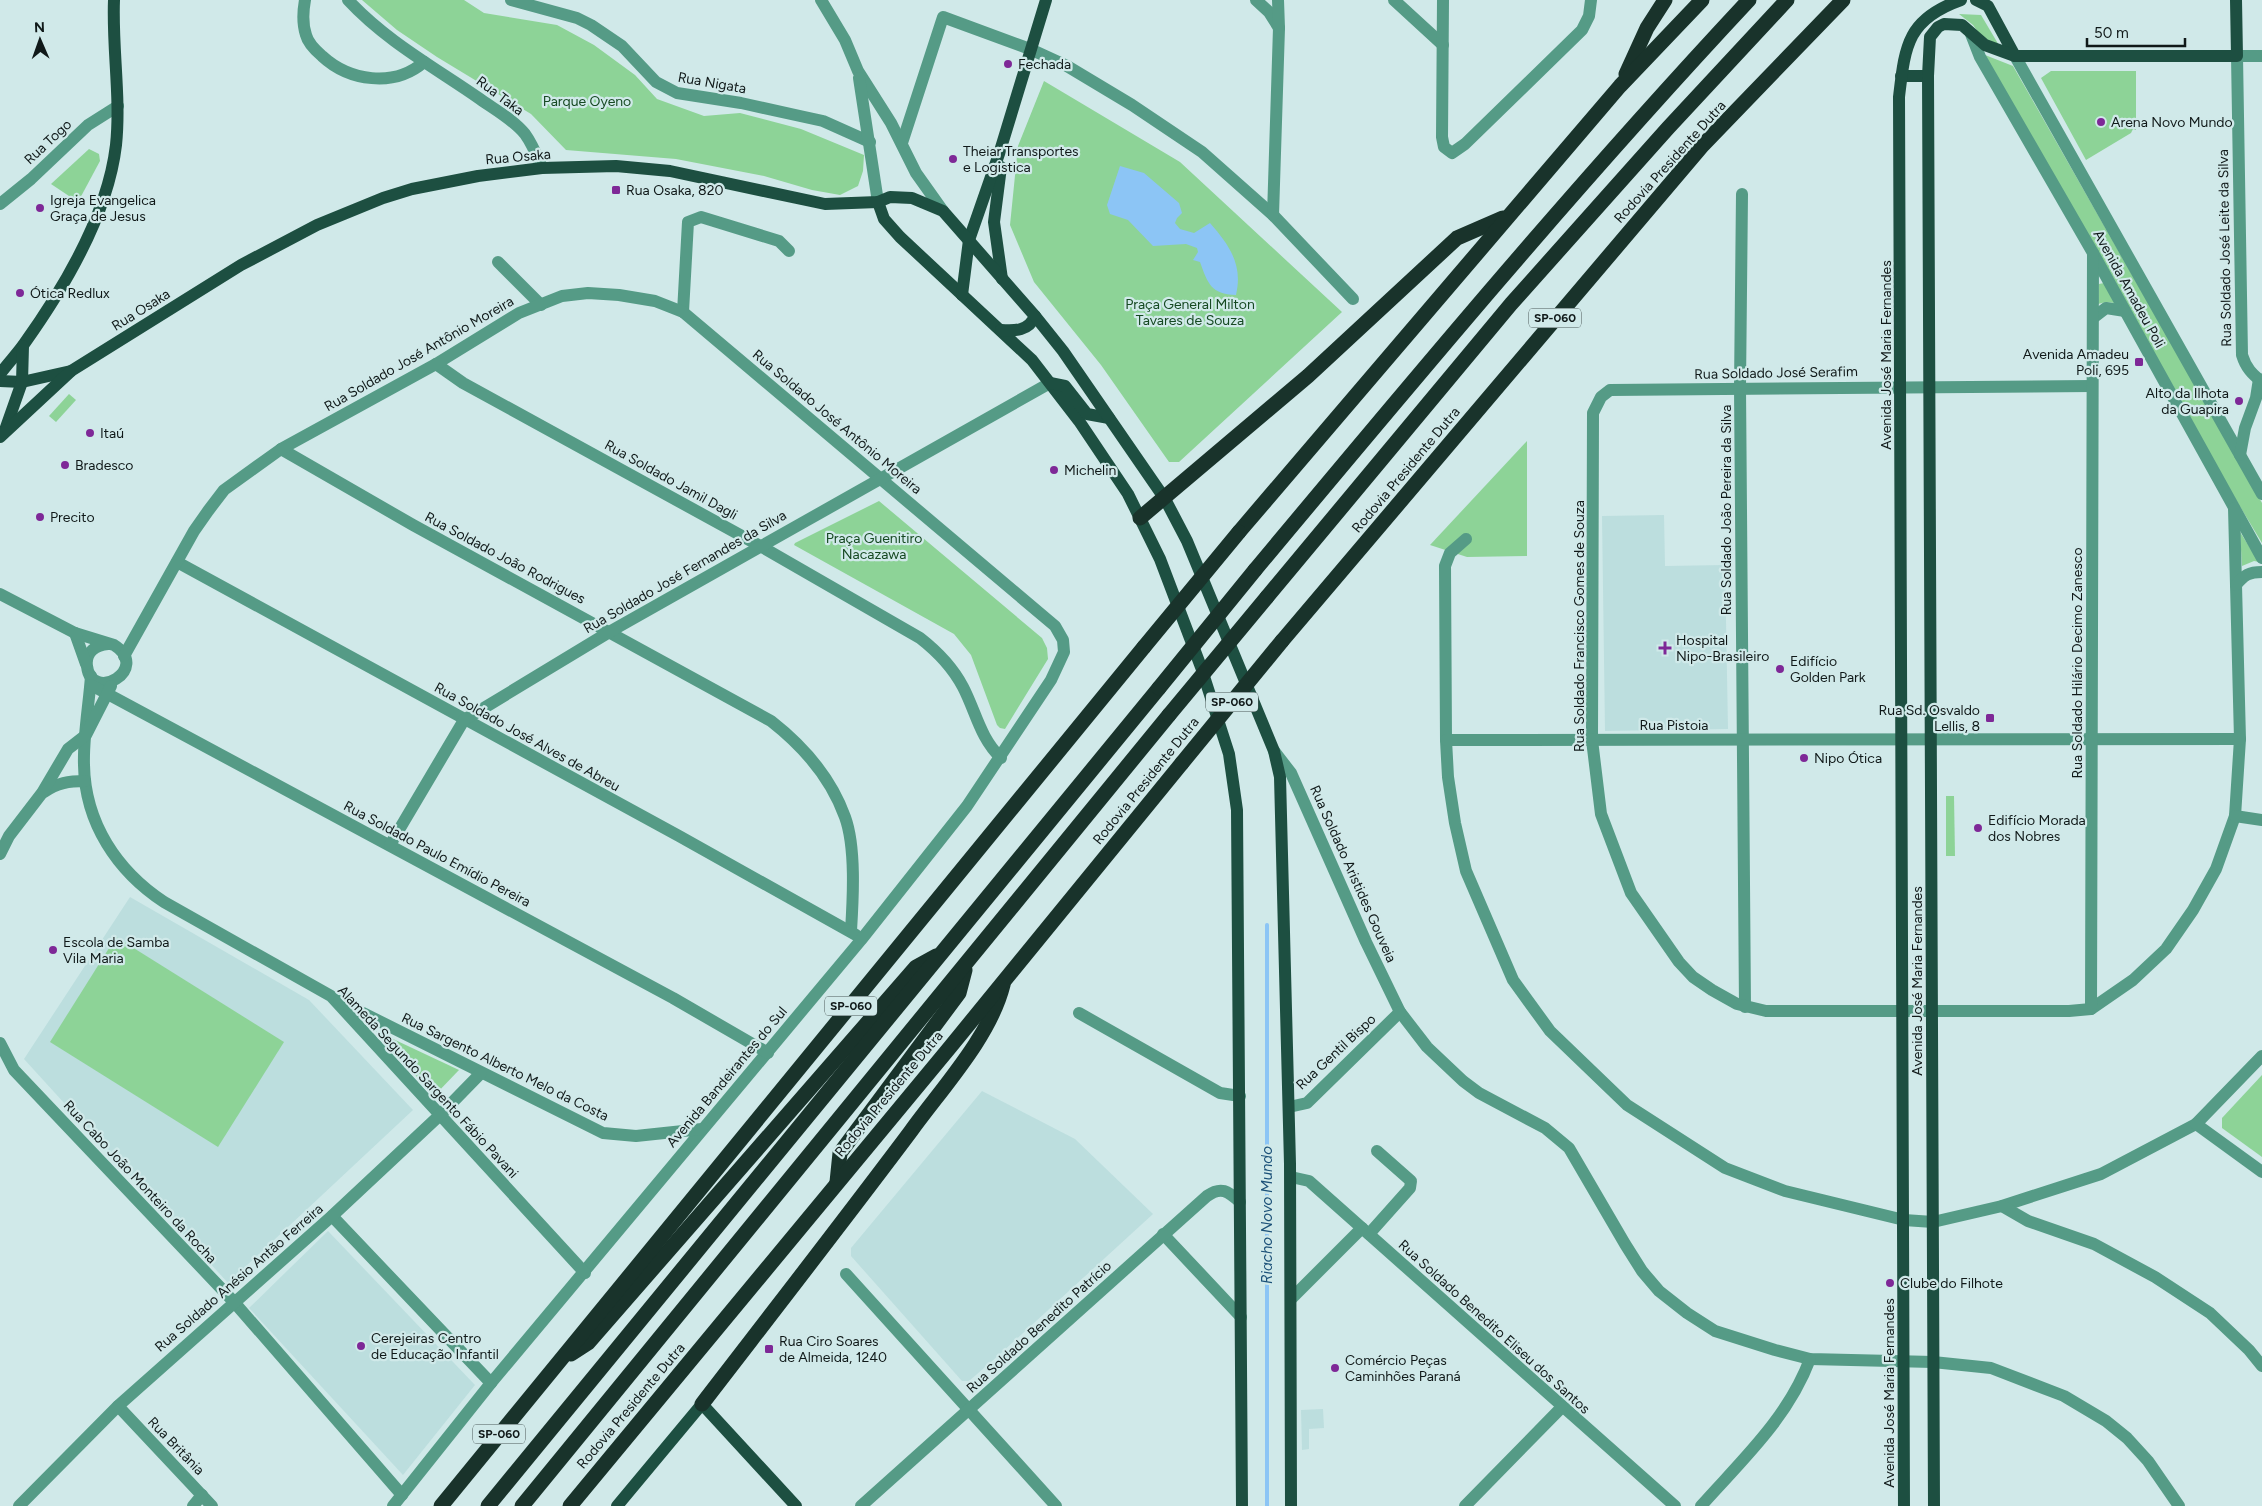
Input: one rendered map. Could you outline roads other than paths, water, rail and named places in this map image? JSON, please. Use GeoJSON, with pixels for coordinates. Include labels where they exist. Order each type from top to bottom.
{"type":"FeatureCollection","features":[{"type":"Feature","properties":{"kind":"highway"},"geometry":{"type":"LineString","coordinates":[[1620,86],[1647,28],[1665,0]]}},
{"type":"Feature","properties":{"kind":"highway","name":"SP-060"},"geometry":{"type":"LineString","coordinates":[[441,1506],[1239,532],[1506,217],[1620,86],[1702,0]]}},
{"type":"Feature","properties":{"kind":"highway","name":"SP-060"},"geometry":{"type":"LineString","coordinates":[[488,1506],[944,952],[1255,570],[1492,285],[1646,109],[1749,0]]}},
{"type":"Feature","properties":{"kind":"highway","name":"Rodovia Presidente Dutra"},"geometry":{"type":"LineString","coordinates":[[522,1506],[1267,597],[1511,304],[1668,128],[1787,0]]}},
{"type":"Feature","properties":{"kind":"highway","name":"Rodovia Presidente Dutra"},"geometry":{"type":"LineString","coordinates":[[570,1506],[1282,642],[1703,145],[1844,1]]}},
{"type":"Feature","properties":{"kind":"highway"},"geometry":{"type":"LineString","coordinates":[[1140,518],[1165,499],[1308,376],[1457,238],[1506,217]]}},
{"type":"Feature","properties":{"kind":"highway"},"geometry":{"type":"LineString","coordinates":[[557,1363],[588,1343],[916,966],[944,952]]}},
{"type":"Feature","properties":{"kind":"highway"},"geometry":{"type":"LineString","coordinates":[[837,1182],[840,1154],[959,993],[967,964]]}},
{"type":"Feature","properties":{"kind":"highway"},"geometry":{"type":"LineString","coordinates":[[702,1404],[966,1057],[994,1012],[1004,979]]}},
{"type":"Feature","properties":{"kind":"main road"},"geometry":{"type":"LineString","coordinates":[[0,374],[23,346],[69,272],[94,222],[109,180],[116,146],[118,106],[114,0]]}},
{"type":"Feature","properties":{"kind":"main road"},"geometry":{"type":"LineString","coordinates":[[962,294],[969,240],[1000,151],[1046,0]]}},
{"type":"Feature","properties":{"kind":"main road","name":"Avenida José Maria Fernandes"},"geometry":{"type":"LineString","coordinates":[[1904,1506],[1899,107],[1901,76],[1908,42],[1928,16],[1947,5],[1961,0]]}},
{"type":"Feature","properties":{"kind":"main road"},"geometry":{"type":"LineString","coordinates":[[1976,0],[1988,6],[2015,56]]}},
{"type":"Feature","properties":{"kind":"main road","name":"Rua Soldado José Leite da Silva"},"geometry":{"type":"LineString","coordinates":[[2236,0],[2237,56]]}},
{"type":"Feature","properties":{"kind":"main road","name":"Avenida José Maria Fernandes"},"geometry":{"type":"LineString","coordinates":[[1934,1506],[1928,76],[1930,37],[1938,27],[1951,23],[1962,25],[1970,34]]}},
{"type":"Feature","properties":{"kind":"main road"},"geometry":{"type":"LineString","coordinates":[[1970,34],[1994,50],[2015,56],[2237,56]]}},
{"type":"Feature","properties":{"kind":"main road"},"geometry":{"type":"LineString","coordinates":[[1901,76],[1928,76]]}},
{"type":"Feature","properties":{"kind":"main road"},"geometry":{"type":"LineString","coordinates":[[1000,151],[1001,165],[994,222],[1002,279]]}},
{"type":"Feature","properties":{"kind":"main road","name":"Rua Osaka"},"geometry":{"type":"LineString","coordinates":[[72,371],[241,265],[317,225],[375,201],[412,189],[478,176],[542,168],[616,166],[670,171],[825,204],[878,202],[890,197],[901,196],[921,201],[942,211]]}},
{"type":"Feature","properties":{"kind":"main road"},"geometry":{"type":"LineString","coordinates":[[878,202],[884,219],[890,226],[1028,355],[1079,421],[1120,482],[1160,559],[1201,667],[1229,754],[1236,799],[1242,1506]]}},
{"type":"Feature","properties":{"kind":"main road"},"geometry":{"type":"LineString","coordinates":[[942,211],[1035,316],[1063,351],[1165,499],[1187,541],[1274,751],[1280,777],[1289,1107],[1291,1506]]}},
{"type":"Feature","properties":{"kind":"main road"},"geometry":{"type":"LineString","coordinates":[[1001,330],[1016,331],[1025,328],[1033,321],[1035,316]]}},
{"type":"Feature","properties":{"kind":"main road"},"geometry":{"type":"LineString","coordinates":[[3,434],[22,382],[23,346]]}},
{"type":"Feature","properties":{"kind":"main road"},"geometry":{"type":"LineString","coordinates":[[0,381],[22,382],[72,371]]}},
{"type":"Feature","properties":{"kind":"main road"},"geometry":{"type":"LineString","coordinates":[[3,434],[72,371]]}},
{"type":"Feature","properties":{"kind":"main road"},"geometry":{"type":"LineString","coordinates":[[1050,383],[1065,386],[1086,414],[1110,418]]}},
{"type":"Feature","properties":{"kind":"main road"},"geometry":{"type":"LineString","coordinates":[[617,1506],[702,1404],[796,1506]]}},
{"type":"Feature","properties":{"kind":"street"},"geometry":{"type":"LineString","coordinates":[[305,0],[303,14],[306,35],[312,46],[335,68],[362,78],[392,77],[415,70],[424,62]]}},
{"type":"Feature","properties":{"kind":"street","name":"Rua Taka"},"geometry":{"type":"LineString","coordinates":[[348,0],[376,28],[524,132],[534,147],[542,168]]}},
{"type":"Feature","properties":{"kind":"street","name":"Rua Nigata"},"geometry":{"type":"LineString","coordinates":[[511,0],[577,18],[591,25],[622,46],[656,82],[677,93],[741,103],[800,116],[822,122],[870,142]]}},
{"type":"Feature","properties":{"kind":"street"},"geometry":{"type":"LineString","coordinates":[[821,0],[844,40],[858,70],[891,122],[916,173],[942,211]]}},
{"type":"Feature","properties":{"kind":"street"},"geometry":{"type":"LineString","coordinates":[[1256,0],[1269,12],[1279,28]]}},
{"type":"Feature","properties":{"kind":"street"},"geometry":{"type":"LineString","coordinates":[[1272,215],[1279,28],[1278,0]]}},
{"type":"Feature","properties":{"kind":"street"},"geometry":{"type":"LineString","coordinates":[[1394,0],[1443,45]]}},
{"type":"Feature","properties":{"kind":"street"},"geometry":{"type":"LineString","coordinates":[[1443,0],[1441,119],[1444,148],[1452,153],[1459,150],[1582,30],[1589,16],[1591,0]]}},
{"type":"Feature","properties":{"kind":"street"},"geometry":{"type":"LineString","coordinates":[[902,143],[943,17],[1030,49],[1067,66],[1124,100],[1202,152],[1272,215],[1353,299]]}},
{"type":"Feature","properties":{"kind":"street","name":"Avenida Amadeu Poli"},"geometry":{"type":"LineString","coordinates":[[1970,34],[1980,57],[2093,253],[2262,558]]}},
{"type":"Feature","properties":{"kind":"street","name":"Avenida Amadeu Poli"},"geometry":{"type":"LineString","coordinates":[[2015,56],[2262,494]]}},
{"type":"Feature","properties":{"kind":"street"},"geometry":{"type":"LineString","coordinates":[[2237,56],[2262,56]]}},
{"type":"Feature","properties":{"kind":"street","name":"Rua Soldado José Leite da Silva"},"geometry":{"type":"LineString","coordinates":[[2237,56],[2242,355],[2245,365],[2260,381],[2245,428],[2240,456]]}},
{"type":"Feature","properties":{"kind":"street"},"geometry":{"type":"LineString","coordinates":[[858,70],[878,202]]}},
{"type":"Feature","properties":{"kind":"street","name":"Rua Togo"},"geometry":{"type":"LineString","coordinates":[[0,204],[31,179],[88,125],[118,106]]}},
{"type":"Feature","properties":{"kind":"street","name":"Rua Soldado João Pereira da Silva"},"geometry":{"type":"LineString","coordinates":[[1742,194],[1740,388],[1745,1007]]}},
{"type":"Feature","properties":{"kind":"street"},"geometry":{"type":"LineString","coordinates":[[684,312],[688,222],[701,217],[779,241],[789,251]]}},
{"type":"Feature","properties":{"kind":"street","name":"Rua Soldado Hilário Decimo Zanesco"},"geometry":{"type":"LineString","coordinates":[[2091,1009],[2093,253]]}},
{"type":"Feature","properties":{"kind":"street"},"geometry":{"type":"LineString","coordinates":[[498,262],[540,304]]}},
{"type":"Feature","properties":{"kind":"street","name":"Rua Soldado José Antônio Moreira"},"geometry":{"type":"LineString","coordinates":[[124,656],[194,532],[224,490],[281,449],[436,364],[519,313],[562,296],[588,294],[619,295],[655,301],[684,312],[1055,626],[1063,640],[1064,652]]}},
{"type":"Feature","properties":{"kind":"street"},"geometry":{"type":"LineString","coordinates":[[2092,318],[2106,308],[2125,311]]}},
{"type":"Feature","properties":{"kind":"street","name":"Rua Soldado Jamil Dagli"},"geometry":{"type":"LineString","coordinates":[[436,364],[463,383],[762,547],[920,638],[943,658],[963,687],[988,746],[1001,758]]}},
{"type":"Feature","properties":{"kind":"street","name":"Rua Soldado José Fernandes da Silva"},"geometry":{"type":"LineString","coordinates":[[390,845],[464,720],[611,631],[1050,383]]}},
{"type":"Feature","properties":{"kind":"street","name":"Rua Soldado José Serafim"},"geometry":{"type":"LineString","coordinates":[[1610,390],[2092,386]]}},
{"type":"Feature","properties":{"kind":"street","name":"Rua Soldado Francisco Gomes de Souza"},"geometry":{"type":"LineString","coordinates":[[1610,390],[1601,397],[1593,413],[1592,740],[1601,814],[1631,893],[1673,954],[1693,977],[1712,990],[1745,1007],[1766,1011],[2069,1011],[2091,1009]]}},
{"type":"Feature","properties":{"kind":"street","name":"Rua Soldado João Rodrigues"},"geometry":{"type":"LineString","coordinates":[[281,449],[412,525],[611,631],[771,721],[790,736],[822,773],[837,797],[846,819],[854,886],[851,931]]}},
{"type":"Feature","properties":{"kind":"street"},"geometry":{"type":"LineString","coordinates":[[2091,1009],[2133,980],[2166,949],[2194,910],[2216,869],[2235,816],[2240,739],[2234,508]]}},
{"type":"Feature","properties":{"kind":"street"},"geometry":{"type":"LineString","coordinates":[[1466,539],[1450,553],[1445,566],[1446,740],[1450,786],[1466,870],[1513,980],[1550,1031],[1627,1105],[1724,1168],[1785,1191],[1904,1220],[1933,1222],[2002,1206],[2101,1174],[2196,1124],[2262,1056]]}},
{"type":"Feature","properties":{"kind":"street","name":"Rua Soldado José Alves de Abreu"},"geometry":{"type":"LineString","coordinates":[[177,562],[851,931],[861,940]]}},
{"type":"Feature","properties":{"kind":"street"},"geometry":{"type":"LineString","coordinates":[[2236,585],[2250,572],[2262,572]]}},
{"type":"Feature","properties":{"kind":"street"},"geometry":{"type":"LineString","coordinates":[[0,594],[75,633],[119,648],[124,656],[124,671],[110,687]]}},
{"type":"Feature","properties":{"kind":"street"},"geometry":{"type":"LineString","coordinates":[[75,633],[91,681]]}},
{"type":"Feature","properties":{"kind":"street"},"geometry":{"type":"LineString","coordinates":[[86,664],[90,652],[95,647],[108,644]]}},
{"type":"Feature","properties":{"kind":"street","name":"Avenida Bandeirantes do Sul"},"geometry":{"type":"LineString","coordinates":[[393,1506],[491,1383],[585,1273],[702,1129],[768,1053],[861,940],[967,806],[1001,758],[1051,680],[1064,652]]}},
{"type":"Feature","properties":{"kind":"street","name":"Rua Soldado Paulo Emídio Pereira"},"geometry":{"type":"LineString","coordinates":[[91,681],[110,687],[390,845],[673,998],[768,1053]]}},
{"type":"Feature","properties":{"kind":"street","name":"Alameda Segundo Sargento Fábio Pavani"},"geometry":{"type":"LineString","coordinates":[[91,681],[84,764],[85,781],[93,814],[112,853],[126,871],[144,888],[330,996],[585,1273]]}},
{"type":"Feature","properties":{"kind":"street","name":"Alameda Segundo Sargento Fábio Pavani"},"geometry":{"type":"LineString","coordinates":[[86,735],[110,687]]}},
{"type":"Feature","properties":{"kind":"street"},"geometry":{"type":"LineString","coordinates":[[0,854],[9,836],[42,793],[68,749],[86,735]]}},
{"type":"Feature","properties":{"kind":"street"},"geometry":{"type":"LineString","coordinates":[[1902,739],[2240,739]]}},
{"type":"Feature","properties":{"kind":"street","name":"Rua Pistoia"},"geometry":{"type":"LineString","coordinates":[[1446,740],[1902,739]]}},
{"type":"Feature","properties":{"kind":"street","name":"Rua Soldado Aristides Gouveia"},"geometry":{"type":"LineString","coordinates":[[1274,751],[1291,773],[1366,942],[1400,1012],[1428,1047],[1463,1081],[1479,1093],[1545,1128],[1569,1148],[1625,1244],[1642,1271],[1659,1291],[1693,1318],[1715,1331],[1745,1342],[1810,1359],[1933,1362],[1991,1368],[2064,1396],[2106,1421],[2127,1438],[2148,1461],[2179,1506]]}},
{"type":"Feature","properties":{"kind":"street"},"geometry":{"type":"LineString","coordinates":[[42,793],[54,785],[68,781],[85,781]]}},
{"type":"Feature","properties":{"kind":"street"},"geometry":{"type":"LineString","coordinates":[[2235,816],[2262,820]]}},
{"type":"Feature","properties":{"kind":"street","name":"Rua Sargento Alberto Melo da Costa"},"geometry":{"type":"LineString","coordinates":[[330,996],[603,1133],[636,1136],[702,1129]]}},
{"type":"Feature","properties":{"kind":"street","name":"Rua Gentil Bispo"},"geometry":{"type":"LineString","coordinates":[[1289,1107],[1306,1103],[1400,1012]]}},
{"type":"Feature","properties":{"kind":"street"},"geometry":{"type":"LineString","coordinates":[[1080,1013],[1220,1093],[1240,1096]]}},
{"type":"Feature","properties":{"kind":"street","name":"Rua Cabo João Monteiro da Rocha"},"geometry":{"type":"LineString","coordinates":[[0,1043],[14,1070],[234,1302],[402,1495]]}},
{"type":"Feature","properties":{"kind":"street","name":"Rua Soldado Anésio Antão Ferreira"},"geometry":{"type":"LineString","coordinates":[[19,1506],[118,1406],[332,1216],[440,1115],[481,1073]]}},
{"type":"Feature","properties":{"kind":"street"},"geometry":{"type":"LineString","coordinates":[[2196,1124],[2262,1172]]}},
{"type":"Feature","properties":{"kind":"street"},"geometry":{"type":"LineString","coordinates":[[1291,1299],[1410,1188],[1411,1182],[1377,1151]]}},
{"type":"Feature","properties":{"kind":"street","name":"Rua Soldado Benedito Eliseu dos Santos"},"geometry":{"type":"LineString","coordinates":[[1290,1177],[1309,1181],[1675,1506]]}},
{"type":"Feature","properties":{"kind":"street","name":"Rua Soldado Benedito Patrício"},"geometry":{"type":"LineString","coordinates":[[861,1506],[1163,1234],[1216,1190],[1226,1190],[1240,1202]]}},
{"type":"Feature","properties":{"kind":"street"},"geometry":{"type":"LineString","coordinates":[[2002,1206],[2028,1221],[2094,1244],[2155,1278],[2210,1313],[2249,1350],[2262,1366]]}},
{"type":"Feature","properties":{"kind":"street"},"geometry":{"type":"LineString","coordinates":[[332,1216],[491,1383]]}},
{"type":"Feature","properties":{"kind":"street"},"geometry":{"type":"LineString","coordinates":[[1163,1234],[1241,1317]]}},
{"type":"Feature","properties":{"kind":"street"},"geometry":{"type":"LineString","coordinates":[[846,1274],[1056,1506]]}},
{"type":"Feature","properties":{"kind":"street"},"geometry":{"type":"LineString","coordinates":[[1701,1506],[1779,1418],[1802,1381],[1810,1359]]}},
{"type":"Feature","properties":{"kind":"street","name":"Rua Britânia"},"geometry":{"type":"LineString","coordinates":[[118,1406],[212,1506]]}},
{"type":"Feature","properties":{"kind":"street"},"geometry":{"type":"LineString","coordinates":[[1465,1506],[1562,1407]]}},
{"type":"Feature","properties":{"kind":"street"},"geometry":{"type":"LineString","coordinates":[[193,1506],[202,1495]]}},
{"type":"Feature","properties":{"kind":"water"},"geometry":{"type":"Polygon","coordinates":[[[1120,166],[1144,173],[1179,203],[1182,213],[1175,223],[1180,229],[1194,233],[1210,223],[1233,256],[1238,274],[1236,295],[1221,293],[1208,282],[1200,262],[1193,260],[1198,252],[1197,248],[1186,244],[1153,246],[1128,220],[1110,214],[1107,205],[1120,166]]]}},
{"type":"Feature","properties":{"kind":"waterway","name":"Riacho Novo Mundo"},"geometry":{"type":"LineString","coordinates":[[1267,925],[1267,1506]]}},
{"type":"Feature","properties":{"kind":"place","name":"Fechada"},"geometry":{"type":"Point","coordinates":[1008,64]}},
{"type":"Feature","properties":{"kind":"place","name":"Arena Novo Mundo"},"geometry":{"type":"Point","coordinates":[2101,122]}},
{"type":"Feature","properties":{"kind":"place","name":"Theiar Transportes e Logistica"},"geometry":{"type":"Point","coordinates":[953,159]}},
{"type":"Feature","properties":{"kind":"place","name":"Rua Osaka, 820"},"geometry":{"type":"Point","coordinates":[616,190]}},
{"type":"Feature","properties":{"kind":"place","name":"Igreja Evangelica Graça de Jesus"},"geometry":{"type":"Point","coordinates":[40,208]}},
{"type":"Feature","properties":{"kind":"place","name":"Ótica Redlux"},"geometry":{"type":"Point","coordinates":[20,293]}},
{"type":"Feature","properties":{"kind":"place","name":"Avenida Amadeu Poli, 695"},"geometry":{"type":"Point","coordinates":[2139,362]}},
{"type":"Feature","properties":{"kind":"place","name":"Alto da Ilhota da Guapira"},"geometry":{"type":"Point","coordinates":[2239,401]}},
{"type":"Feature","properties":{"kind":"place","name":"Itaú"},"geometry":{"type":"Point","coordinates":[90,433]}},
{"type":"Feature","properties":{"kind":"place","name":"Bradesco"},"geometry":{"type":"Point","coordinates":[65,465]}},
{"type":"Feature","properties":{"kind":"place","name":"Michelin"},"geometry":{"type":"Point","coordinates":[1054,470]}},
{"type":"Feature","properties":{"kind":"place","name":"Precito"},"geometry":{"type":"Point","coordinates":[40,517]}},
{"type":"Feature","properties":{"kind":"place","name":"Hospital Nipo-Brasileiro"},"geometry":{"type":"Point","coordinates":[1665,648]}},
{"type":"Feature","properties":{"kind":"place","name":"Edifício Golden Park"},"geometry":{"type":"Point","coordinates":[1780,669]}},
{"type":"Feature","properties":{"kind":"place","name":"Rua Sd. Osvaldo Lellis, 8"},"geometry":{"type":"Point","coordinates":[1990,718]}},
{"type":"Feature","properties":{"kind":"place","name":"Nipo Ótica"},"geometry":{"type":"Point","coordinates":[1804,758]}},
{"type":"Feature","properties":{"kind":"place","name":"Edifício Morada dos Nobres"},"geometry":{"type":"Point","coordinates":[1978,828]}},
{"type":"Feature","properties":{"kind":"place","name":"Escola de Samba Vila Maria"},"geometry":{"type":"Point","coordinates":[53,950]}},
{"type":"Feature","properties":{"kind":"place","name":"Clube do Filhote"},"geometry":{"type":"Point","coordinates":[1890,1283]}},
{"type":"Feature","properties":{"kind":"place","name":"Cerejeiras Centro de Educação Infantil"},"geometry":{"type":"Point","coordinates":[361,1346]}},
{"type":"Feature","properties":{"kind":"place","name":"Rua Ciro Soares de Almeida, 1240"},"geometry":{"type":"Point","coordinates":[769,1349]}},
{"type":"Feature","properties":{"kind":"place","name":"Comércio Peças Caminhões Paraná"},"geometry":{"type":"Point","coordinates":[1335,1368]}},
{"type":"Feature","properties":{"kind":"park label","name":"Parque Oyeno"},"geometry":{"type":"Point","coordinates":[587,101]}},
{"type":"Feature","properties":{"kind":"park label","name":"Praça General Milton Tavares de Souza"},"geometry":{"type":"Point","coordinates":[1190,312]}},
{"type":"Feature","properties":{"kind":"park label","name":"Praça Guenitiro Nacazawa"},"geometry":{"type":"Point","coordinates":[874,546]}}]}
